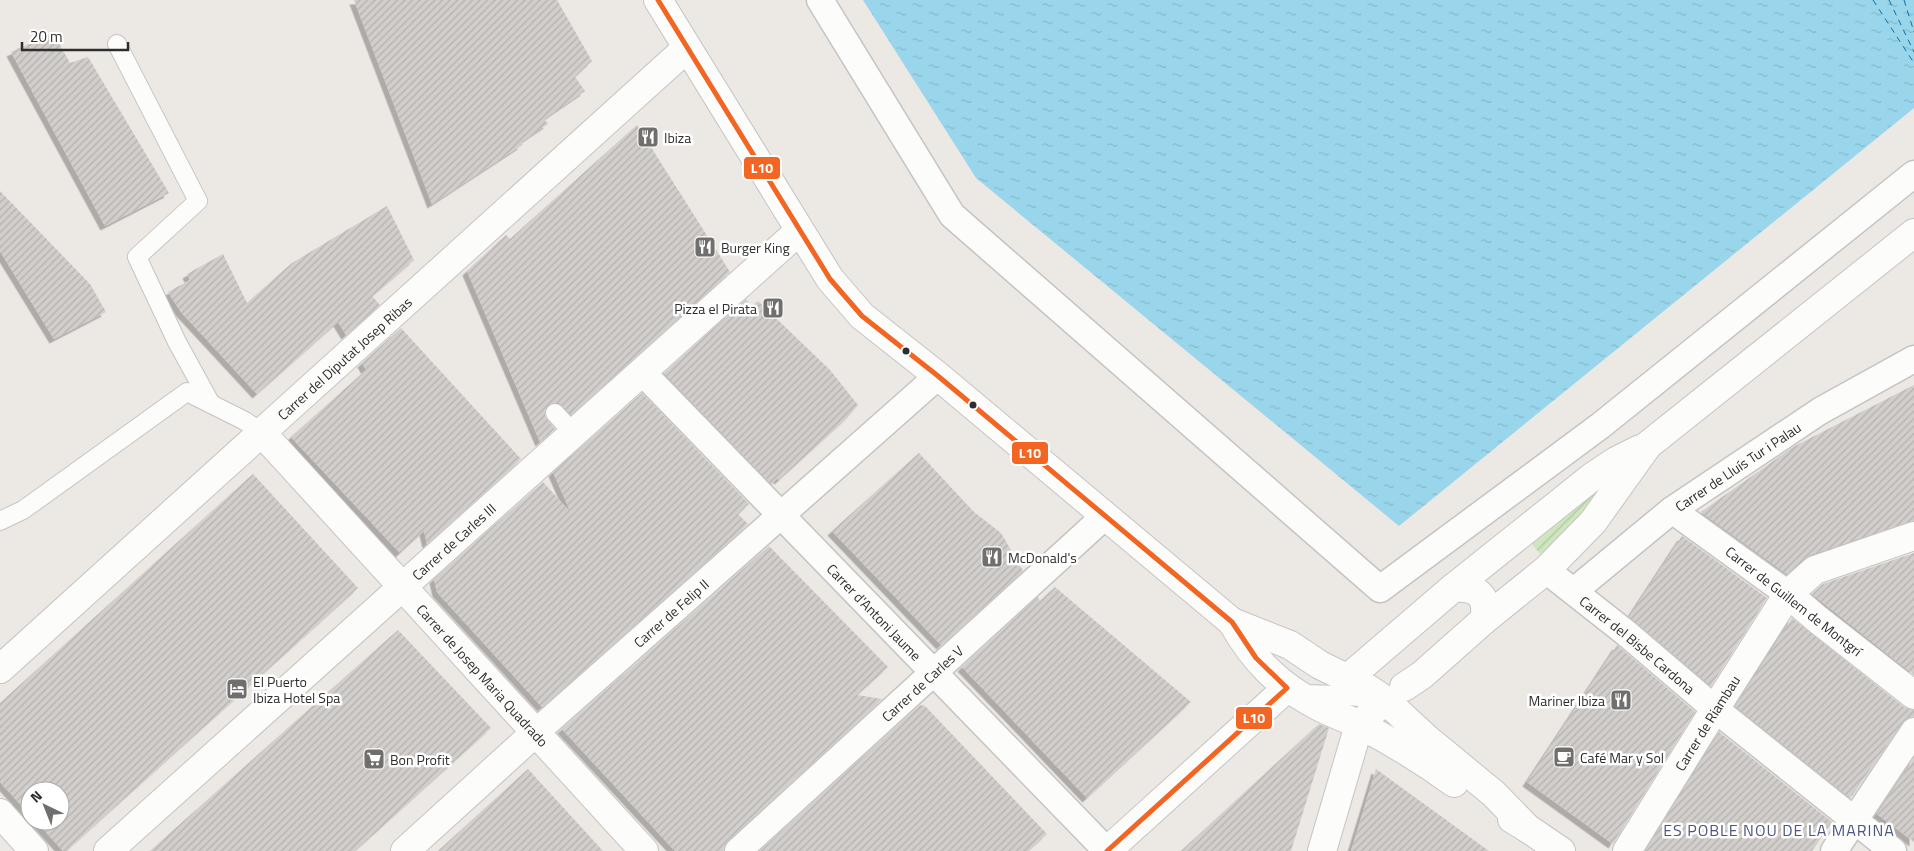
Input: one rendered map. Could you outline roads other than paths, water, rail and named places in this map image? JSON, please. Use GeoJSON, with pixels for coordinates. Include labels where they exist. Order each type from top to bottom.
{"type":"FeatureCollection","features":[{"type":"Feature","properties":{"kind":"street"},"geometry":{"type":"LineString","coordinates":[[658,0],[799,231],[830,279],[862,316],[938,376],[1232,622],[1290,645],[1320,665],[1367,688],[1394,694],[1426,738],[1494,794],[1527,828]]}},
{"type":"Feature","properties":{"kind":"street"},"geometry":{"type":"LineString","coordinates":[[820,0],[952,215],[1380,589],[1600,426],[1914,174]]}},
{"type":"Feature","properties":{"kind":"street","name":"Carrer del Diputat Josep Ribas"},"geometry":{"type":"LineString","coordinates":[[0,669],[687,48]]}},
{"type":"Feature","properties":{"kind":"street","name":"Carrer de Carles III"},"geometry":{"type":"LineString","coordinates":[[108,851],[799,231]]}},
{"type":"Feature","properties":{"kind":"street"},"geometry":{"type":"LineString","coordinates":[[1348,678],[1453,588],[1592,477],[1616,461],[1648,445],[1914,234]]}},
{"type":"Feature","properties":{"kind":"street","name":"Carrer de Lluís Tur i Palau"},"geometry":{"type":"LineString","coordinates":[[1574,591],[1672,510],[1820,411],[1914,359]]}},
{"type":"Feature","properties":{"kind":"street","name":"Carrer d'Antoni Jaume"},"geometry":{"type":"LineString","coordinates":[[642,372],[1107,851]]}},
{"type":"Feature","properties":{"kind":"street","name":"Carrer de Felip II"},"geometry":{"type":"LineString","coordinates":[[405,851],[536,732],[938,376]]}},
{"type":"Feature","properties":{"kind":"street","name":"Carrer de Josep Maria Quadrado"},"geometry":{"type":"LineString","coordinates":[[262,432],[644,851]]}},
{"type":"Feature","properties":{"kind":"street"},"geometry":{"type":"LineString","coordinates":[[1323,846],[1359,725],[1394,694],[1422,675],[1484,620],[1546,570],[1593,522],[1648,445]]}},
{"type":"Feature","properties":{"kind":"street","name":"Carrer de Guillem de Montgrí"},"geometry":{"type":"LineString","coordinates":[[1672,510],[1788,594],[1914,695]]}},
{"type":"Feature","properties":{"kind":"street","name":"Carrer de Carles V"},"geometry":{"type":"LineString","coordinates":[[738,851],[1105,516]]}},
{"type":"Feature","properties":{"kind":"street","name":"Carrer de Riambau"},"geometry":{"type":"LineString","coordinates":[[1627,851],[1788,594],[1815,570],[1914,536]]}},
{"type":"Feature","properties":{"kind":"street"},"geometry":{"type":"LineString","coordinates":[[1516,538],[1514,554],[1521,563],[1532,569],[1546,570]]}},
{"type":"Feature","properties":{"kind":"street","name":"Carrer del Bisbe Cardona"},"geometry":{"type":"LineString","coordinates":[[1546,570],[1892,851]]}},
{"type":"Feature","properties":{"kind":"street"},"geometry":{"type":"LineString","coordinates":[[1453,588],[1465,587],[1481,595],[1486,604],[1484,620]]}},
{"type":"Feature","properties":{"kind":"street"},"geometry":{"type":"LineString","coordinates":[[1232,622],[1244,644],[1259,663],[1291,691],[1414,755],[1487,806],[1527,828],[1561,851]]}},
{"type":"Feature","properties":{"kind":"street"},"geometry":{"type":"LineString","coordinates":[[1259,663],[1269,652],[1290,645]]}},
{"type":"Feature","properties":{"kind":"street"},"geometry":{"type":"LineString","coordinates":[[1107,851],[1291,691]]}},
{"type":"Feature","properties":{"kind":"street"},"geometry":{"type":"LineString","coordinates":[[1834,851],[1914,731]]}},
{"type":"Feature","properties":{"kind":"street"},"geometry":{"type":"LineString","coordinates":[[0,813],[34,851]]}},
{"type":"Feature","properties":{"kind":"lane"},"geometry":{"type":"LineString","coordinates":[[117,44],[198,201],[137,257],[210,404]]}},
{"type":"Feature","properties":{"kind":"lane"},"geometry":{"type":"LineString","coordinates":[[0,521],[23,510],[187,392],[262,432]]}},
{"type":"Feature","properties":{"kind":"lane"},"geometry":{"type":"LineString","coordinates":[[555,413],[574,434]]}},
{"type":"Feature","properties":{"kind":"lane"},"geometry":{"type":"LineString","coordinates":[[1291,691],[1341,695],[1394,694]]}},
{"type":"Feature","properties":{"kind":"water"},"geometry":{"type":"Polygon","coordinates":[[[863,0],[1914,0],[1914,108],[1399,526],[976,178],[863,0]]]}},
{"type":"Feature","properties":{"kind":"place","name":"Ibiza"},"geometry":{"type":"Point","coordinates":[648,137]}},
{"type":"Feature","properties":{"kind":"place","name":"Burger King"},"geometry":{"type":"Point","coordinates":[705,247]}},
{"type":"Feature","properties":{"kind":"place","name":"Pizza el Pirata"},"geometry":{"type":"Point","coordinates":[773,308]}},
{"type":"Feature","properties":{"kind":"place","name":"McDonald's"},"geometry":{"type":"Point","coordinates":[992,557]}},
{"type":"Feature","properties":{"kind":"place","name":"El Puerto Ibiza Hotel Spa"},"geometry":{"type":"Point","coordinates":[237,689]}},
{"type":"Feature","properties":{"kind":"place","name":"Mariner Ibiza"},"geometry":{"type":"Point","coordinates":[1621,700]}},
{"type":"Feature","properties":{"kind":"place","name":"Café Mar y Sol"},"geometry":{"type":"Point","coordinates":[1564,757]}},
{"type":"Feature","properties":{"kind":"place","name":"Bon Profit"},"geometry":{"type":"Point","coordinates":[374,759]}},
{"type":"Feature","properties":{"kind":"district","name":"ES POBLE NOU DE LA MARINA"},"geometry":{"type":"Point","coordinates":[1779,830]}}]}
